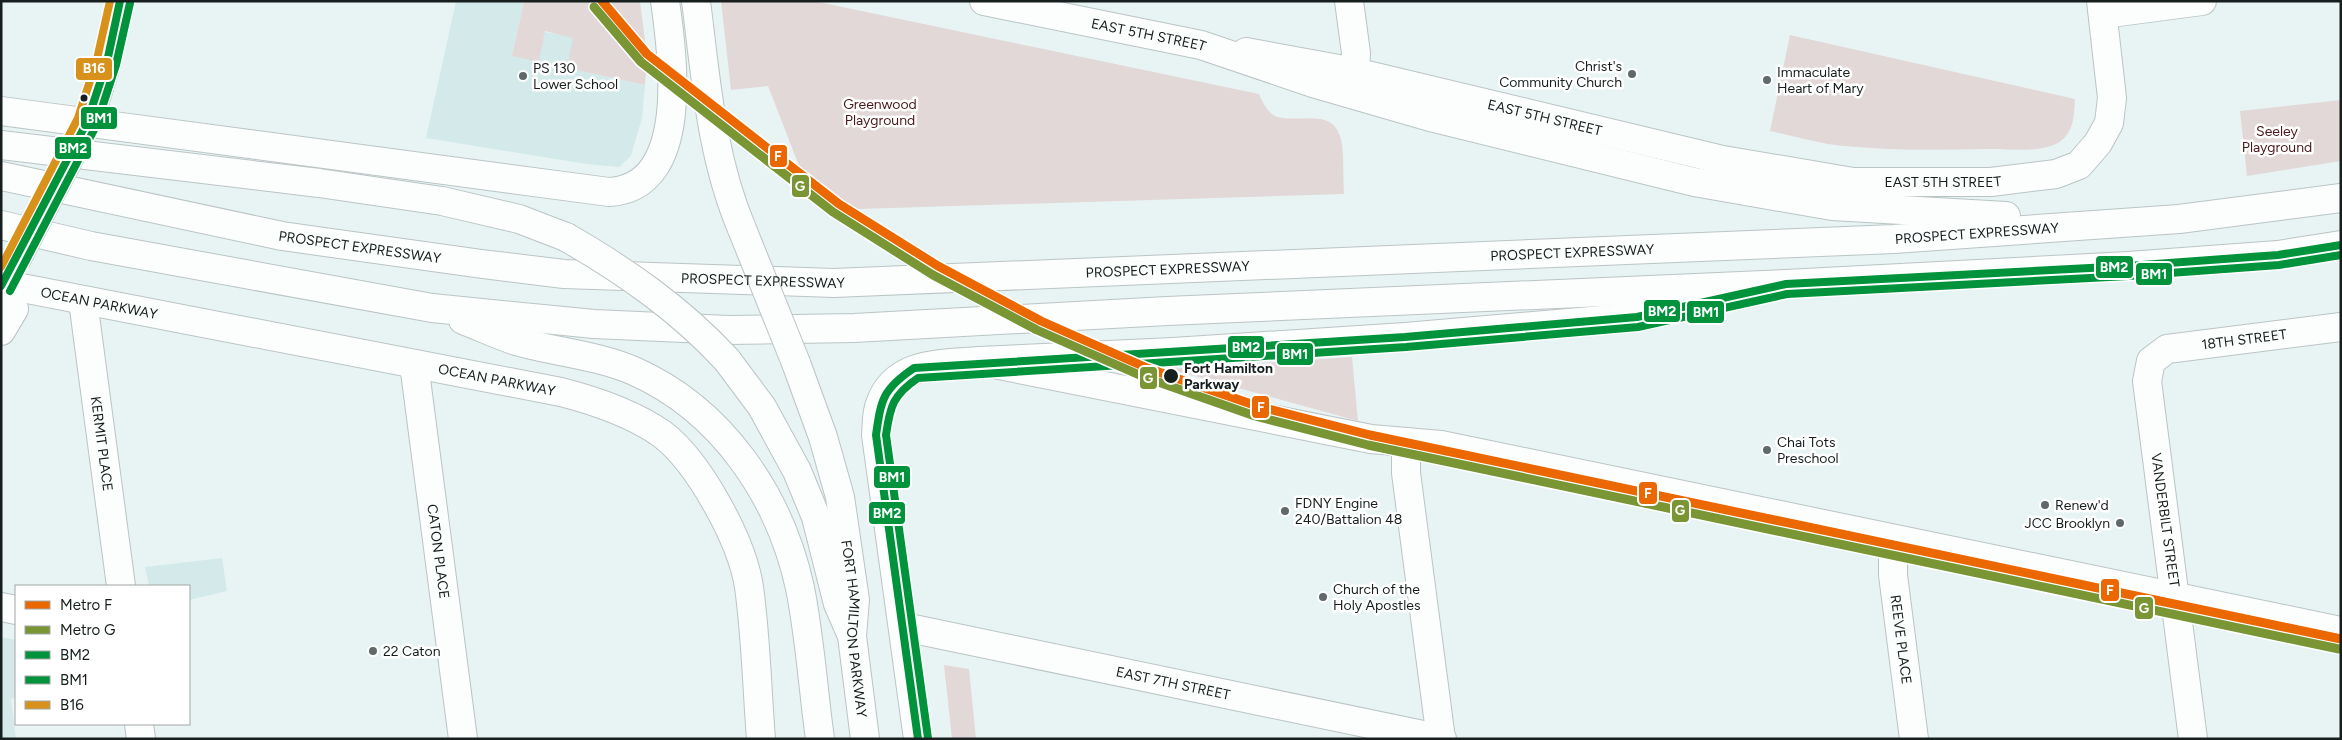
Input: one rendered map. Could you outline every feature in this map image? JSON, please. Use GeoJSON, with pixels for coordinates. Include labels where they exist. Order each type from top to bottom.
{"type":"FeatureCollection","features":[{"type":"Feature","properties":{"kind":"main road"},"geometry":{"type":"LineString","coordinates":[[1,331],[14,309],[2,284],[84,130],[107,62],[120,1]]}},
{"type":"Feature","properties":{"kind":"main road"},"geometry":{"type":"LineString","coordinates":[[1,112],[84,130],[610,192],[625,191],[647,179],[659,162],[664,146],[671,112],[673,82],[665,1]]}},
{"type":"Feature","properties":{"kind":"main road","name":"FORT HAMILTON PARKWAY"},"geometry":{"type":"LineString","coordinates":[[696,1],[712,126],[722,175],[796,363],[823,437],[840,497],[855,600],[852,636],[865,739]]}},
{"type":"Feature","properties":{"kind":"main road","name":"EAST 5TH STREET"},"geometry":{"type":"LineString","coordinates":[[984,1],[1201,45],[1356,72],[1723,160],[1853,182],[1991,182],[2056,174],[2079,165],[2098,143],[2110,123],[2112,98],[2102,7]]}},
{"type":"Feature","properties":{"kind":"main road"},"geometry":{"type":"LineString","coordinates":[[1349,1],[1356,53],[1356,72]]}},
{"type":"Feature","properties":{"kind":"main road"},"geometry":{"type":"LineString","coordinates":[[2102,7],[2202,1]]}},
{"type":"Feature","properties":{"kind":"main road"},"geometry":{"type":"LineString","coordinates":[[1201,45],[1313,83],[1434,118],[1694,182],[1832,206],[2125,222]]}},
{"type":"Feature","properties":{"kind":"main road"},"geometry":{"type":"LineString","coordinates":[[1,145],[319,183],[442,201],[519,219],[566,237],[646,286],[681,314],[727,360],[762,407],[797,470],[816,517],[838,604],[852,636]]}},
{"type":"Feature","properties":{"kind":"main road","name":"PROSPECT EXPRESSWAY"},"geometry":{"type":"LineString","coordinates":[[1,176],[282,236],[482,264],[564,274],[834,283],[1884,239],[2125,222],[2267,209],[2341,198]]}},
{"type":"Feature","properties":{"kind":"main road"},"geometry":{"type":"LineString","coordinates":[[1,226],[91,246],[432,308],[613,324],[728,330],[854,328],[2128,266],[2278,255],[2341,245]]}},
{"type":"Feature","properties":{"kind":"main road","name":"OCEAN PARKWAY"},"geometry":{"type":"LineString","coordinates":[[2,284],[588,399],[637,419],[663,435],[683,455],[715,501],[741,556],[749,586],[761,739]]}},
{"type":"Feature","properties":{"kind":"main road"},"geometry":{"type":"LineString","coordinates":[[918,739],[876,434],[880,404],[894,381],[914,368],[979,361],[1173,352],[1405,337],[1637,317],[1786,284]]}},
{"type":"Feature","properties":{"kind":"main road","name":"KERMIT PLACE"},"geometry":{"type":"LineString","coordinates":[[84,301],[121,585]]}},
{"type":"Feature","properties":{"kind":"main road"},"geometry":{"type":"LineString","coordinates":[[432,308],[516,340],[632,370],[680,397],[705,417],[730,443],[772,506],[790,550],[800,589],[820,739]]}},
{"type":"Feature","properties":{"kind":"main road","name":"18TH STREET"},"geometry":{"type":"LineString","coordinates":[[2152,361],[2168,349],[2341,327]]}},
{"type":"Feature","properties":{"kind":"main road"},"geometry":{"type":"LineString","coordinates":[[979,361],[1371,439],[1441,445],[2341,632]]}},
{"type":"Feature","properties":{"kind":"main road","name":"VANDERBILT STREET"},"geometry":{"type":"LineString","coordinates":[[2152,361],[2147,381],[2193,739]]}},
{"type":"Feature","properties":{"kind":"main road","name":"CATON PLACE"},"geometry":{"type":"LineString","coordinates":[[414,364],[463,739]]}},
{"type":"Feature","properties":{"kind":"main road"},"geometry":{"type":"LineString","coordinates":[[1406,442],[1406,473],[1441,739]]}},
{"type":"Feature","properties":{"kind":"main road","name":"REEVE PLACE"},"geometry":{"type":"LineString","coordinates":[[1893,540],[1893,575],[1914,739]]}},
{"type":"Feature","properties":{"kind":"main road"},"geometry":{"type":"LineString","coordinates":[[1,607],[15,610]]}},
{"type":"Feature","properties":{"kind":"main road","name":"EAST 7TH STREET"},"geometry":{"type":"LineString","coordinates":[[904,627],[1441,739]]}},
{"type":"Feature","properties":{"kind":"main road"},"geometry":{"type":"LineString","coordinates":[[138,725],[140,739]]}},
{"type":"Feature","properties":{"kind":"shaded area","name":"PS 130 Lower School"},"geometry":{"type":"Polygon","coordinates":[[[456,1],[524,1],[512,56],[545,32],[574,37],[568,68],[645,85],[642,118],[631,156],[619,167],[586,164],[426,138],[456,1]]]}},
{"type":"Feature","properties":{"kind":"shaded area"},"geometry":{"type":"Polygon","coordinates":[[[222,558],[227,591],[190,600],[190,585],[149,585],[145,567],[222,558]]]}},
{"type":"Feature","properties":{"kind":"shaded area"},"geometry":{"type":"Polygon","coordinates":[[[1,637],[15,640],[15,698],[11,699],[16,739],[1,739],[1,637]]]}},
{"type":"Feature","properties":{"kind":"green space"},"geometry":{"type":"Polygon","coordinates":[[[524,1],[640,1],[647,57],[645,85],[567,68],[573,38],[545,31],[539,62],[512,56],[524,1]]]}},
{"type":"Feature","properties":{"kind":"green space","name":"Greenwood Playground"},"geometry":{"type":"Polygon","coordinates":[[[721,1],[814,1],[1259,94],[1264,104],[1274,116],[1326,120],[1339,132],[1343,156],[1344,194],[828,210],[817,203],[810,194],[768,86],[731,90],[721,1]]]}},
{"type":"Feature","properties":{"kind":"green space"},"geometry":{"type":"Polygon","coordinates":[[[1790,35],[2075,99],[2072,124],[2067,134],[2058,143],[2042,148],[2024,150],[1863,148],[1826,144],[1770,131],[1790,35]]]}},
{"type":"Feature","properties":{"kind":"green space","name":"Seeley Playground"},"geometry":{"type":"Polygon","coordinates":[[[2341,100],[2341,161],[2247,176],[2240,111],[2341,100]]]}},
{"type":"Feature","properties":{"kind":"green space"},"geometry":{"type":"Polygon","coordinates":[[[1352,357],[1358,421],[1169,369],[1352,357]]]}},
{"type":"Feature","properties":{"kind":"green space"},"geometry":{"type":"Polygon","coordinates":[[[944,665],[969,669],[976,739],[952,739],[944,665]]]}},
{"type":"Feature","properties":{"kind":"metro line","name":"F"},"geometry":{"type":"LineString","coordinates":[[602,1],[647,54],[839,204],[938,266],[1041,321],[1147,368],[1257,406],[1370,435],[2341,639]]}},
{"type":"Feature","properties":{"kind":"metro line","name":"G"},"geometry":{"type":"LineString","coordinates":[[594,7],[641,62],[833,212],[933,275],[1037,330],[1144,377],[1255,416],[1368,445],[2339,649]]}},
{"type":"Feature","properties":{"kind":"transit line","name":"B16"},"geometry":{"type":"LineString","coordinates":[[1,267],[78,118],[97,59],[110,1]]}},
{"type":"Feature","properties":{"kind":"transit line","name":"BM2"},"geometry":{"type":"LineString","coordinates":[[1,286],[87,122],[107,62],[120,1]]}},
{"type":"Feature","properties":{"kind":"transit line","name":"BM1"},"geometry":{"type":"LineString","coordinates":[[10,291],[96,126],[116,65],[130,3]]}},
{"type":"Feature","properties":{"kind":"transit line","name":"BM2"},"geometry":{"type":"LineString","coordinates":[[918,739],[876,435],[885,396],[896,382],[914,368],[1405,337],[1637,317],[1786,284],[2128,266],[2278,255],[2341,245]]}},
{"type":"Feature","properties":{"kind":"transit line","name":"BM1"},"geometry":{"type":"LineString","coordinates":[[928,738],[886,435],[889,416],[894,402],[903,390],[918,378],[1406,347],[1638,327],[1787,294],[2129,276],[2279,265],[2341,255]]}},
{"type":"Feature","properties":{"kind":"place","name":"Christ's Community Church"},"geometry":{"type":"Point","coordinates":[1632,74]}},
{"type":"Feature","properties":{"kind":"place","name":"PS 130 Lower School"},"geometry":{"type":"Point","coordinates":[523,76]}},
{"type":"Feature","properties":{"kind":"place","name":"Immaculate Heart of Mary"},"geometry":{"type":"Point","coordinates":[1767,80]}},
{"type":"Feature","properties":{"kind":"place","name":"Fort Hamilton Parkway"},"geometry":{"type":"Point","coordinates":[1171,376]}},
{"type":"Feature","properties":{"kind":"place","name":"Chai Tots Preschool"},"geometry":{"type":"Point","coordinates":[1767,450]}},
{"type":"Feature","properties":{"kind":"place","name":"Renew'd"},"geometry":{"type":"Point","coordinates":[2045,505]}},
{"type":"Feature","properties":{"kind":"place","name":"FDNY Engine 240/Battalion 48"},"geometry":{"type":"Point","coordinates":[1285,511]}},
{"type":"Feature","properties":{"kind":"place","name":"JCC Brooklyn"},"geometry":{"type":"Point","coordinates":[2120,523]}},
{"type":"Feature","properties":{"kind":"place","name":"Church of the Holy Apostles"},"geometry":{"type":"Point","coordinates":[1323,597]}},
{"type":"Feature","properties":{"kind":"place","name":"22 Caton"},"geometry":{"type":"Point","coordinates":[373,651]}}]}
